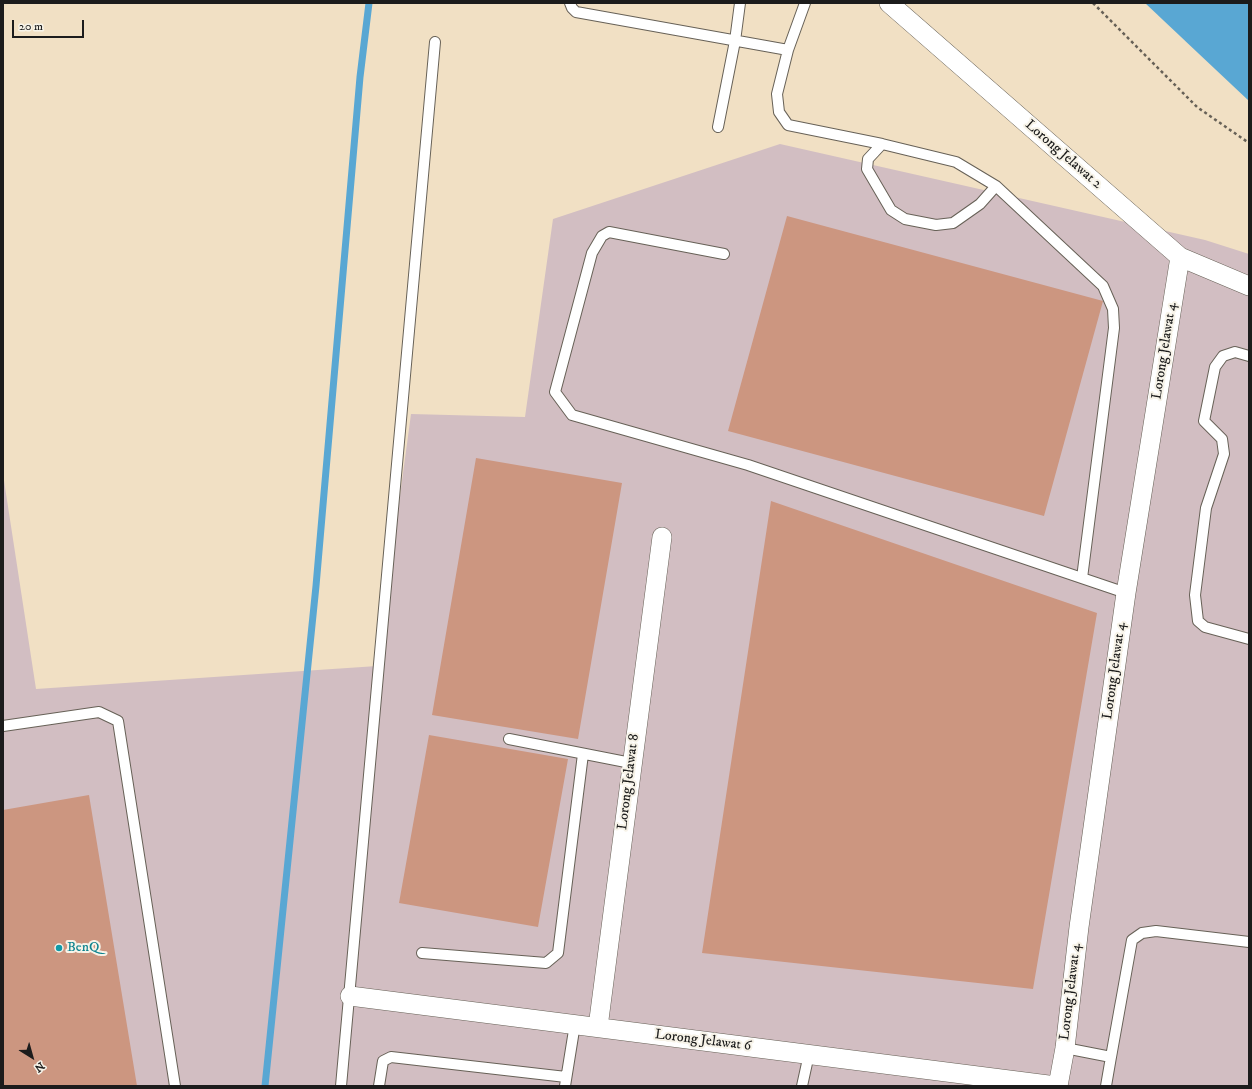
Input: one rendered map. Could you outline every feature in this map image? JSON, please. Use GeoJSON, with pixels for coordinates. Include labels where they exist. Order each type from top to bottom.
{"type":"FeatureCollection","features":[{"type":"Feature","properties":{"kind":"street","name":"Lorong Jelawat 2"},"geometry":{"type":"LineString","coordinates":[[889,3],[1180,257],[1249,286]]}},
{"type":"Feature","properties":{"kind":"street","name":"Lorong Jelawat 4"},"geometry":{"type":"LineString","coordinates":[[1057,1086],[1065,1048],[1079,927],[1126,593],[1180,257]]}},
{"type":"Feature","properties":{"kind":"street","name":"Lorong Jelawat 8"},"geometry":{"type":"LineString","coordinates":[[598,1027],[631,763],[662,537]]}},
{"type":"Feature","properties":{"kind":"street","name":"Lorong Jelawat 6"},"geometry":{"type":"LineString","coordinates":[[350,996],[1057,1086]]}},
{"type":"Feature","properties":{"kind":"lane"},"geometry":{"type":"LineString","coordinates":[[570,3],[576,12],[788,50]]}},
{"type":"Feature","properties":{"kind":"lane"},"geometry":{"type":"LineString","coordinates":[[718,127],[735,40],[740,3]]}},
{"type":"Feature","properties":{"kind":"lane"},"geometry":{"type":"LineString","coordinates":[[805,3],[788,50],[777,94],[779,112],[788,125],[882,144],[956,162],[996,186],[1103,286],[1113,309],[1114,328],[1082,578]]}},
{"type":"Feature","properties":{"kind":"lane"},"geometry":{"type":"LineString","coordinates":[[341,1086],[435,42]]}},
{"type":"Feature","properties":{"kind":"lane"},"geometry":{"type":"LineString","coordinates":[[882,144],[868,159],[867,169],[891,210],[906,220],[936,225],[953,223],[980,204],[996,186]]}},
{"type":"Feature","properties":{"kind":"lane"},"geometry":{"type":"LineString","coordinates":[[724,254],[609,232],[602,236],[592,253],[556,392],[572,415],[748,465],[1126,593]]}},
{"type":"Feature","properties":{"kind":"lane"},"geometry":{"type":"LineString","coordinates":[[1249,356],[1235,352],[1222,356],[1215,367],[1204,420],[1222,439],[1224,454],[1206,508],[1195,595],[1198,621],[1205,627],[1249,639]]}},
{"type":"Feature","properties":{"kind":"lane"},"geometry":{"type":"LineString","coordinates":[[3,726],[99,712],[118,721],[175,1086]]}},
{"type":"Feature","properties":{"kind":"lane"},"geometry":{"type":"LineString","coordinates":[[509,739],[631,763]]}},
{"type":"Feature","properties":{"kind":"lane"},"geometry":{"type":"LineString","coordinates":[[422,953],[546,964],[558,954],[583,754]]}},
{"type":"Feature","properties":{"kind":"lane"},"geometry":{"type":"LineString","coordinates":[[1106,1086],[1132,940],[1142,932],[1156,931],[1249,942]]}},
{"type":"Feature","properties":{"kind":"lane"},"geometry":{"type":"LineString","coordinates":[[380,1086],[383,1062],[391,1057],[566,1082],[575,1024]]}},
{"type":"Feature","properties":{"kind":"lane"},"geometry":{"type":"LineString","coordinates":[[1065,1048],[1111,1057]]}},
{"type":"Feature","properties":{"kind":"lane"},"geometry":{"type":"LineString","coordinates":[[802,1086],[810,1054]]}},
{"type":"Feature","properties":{"kind":"path"},"geometry":{"type":"LineString","coordinates":[[1093,3],[1197,108],[1249,143]]}},
{"type":"Feature","properties":{"kind":"shaded area"},"geometry":{"type":"Polygon","coordinates":[[[780,144],[1205,240],[1249,254],[1249,1086],[3,1086],[3,474],[36,689],[377,666],[411,414],[525,417],[553,219],[780,144]]]}},
{"type":"Feature","properties":{"kind":"water"},"geometry":{"type":"Polygon","coordinates":[[[1145,3],[1249,3],[1249,101],[1198,53],[1145,3]]]}},
{"type":"Feature","properties":{"kind":"building"},"geometry":{"type":"Polygon","coordinates":[[[787,216],[1103,301],[1044,516],[728,431],[787,216]]]}},
{"type":"Feature","properties":{"kind":"building"},"geometry":{"type":"Polygon","coordinates":[[[476,458],[622,483],[578,739],[432,715],[476,458]]]}},
{"type":"Feature","properties":{"kind":"building"},"geometry":{"type":"Polygon","coordinates":[[[771,501],[1097,613],[1033,989],[702,953],[771,501]]]}},
{"type":"Feature","properties":{"kind":"building"},"geometry":{"type":"Polygon","coordinates":[[[429,735],[568,759],[538,927],[399,903],[429,735]]]}},
{"type":"Feature","properties":{"kind":"building","name":"BenQ"},"geometry":{"type":"Polygon","coordinates":[[[89,795],[137,1086],[3,1086],[3,810],[89,795]]]}},
{"type":"Feature","properties":{"kind":"waterway"},"geometry":{"type":"LineString","coordinates":[[265,1086],[316,586],[360,77],[369,3]]}},
{"type":"Feature","properties":{"kind":"place","name":"BenQ"},"geometry":{"type":"Point","coordinates":[59,948]}}]}
